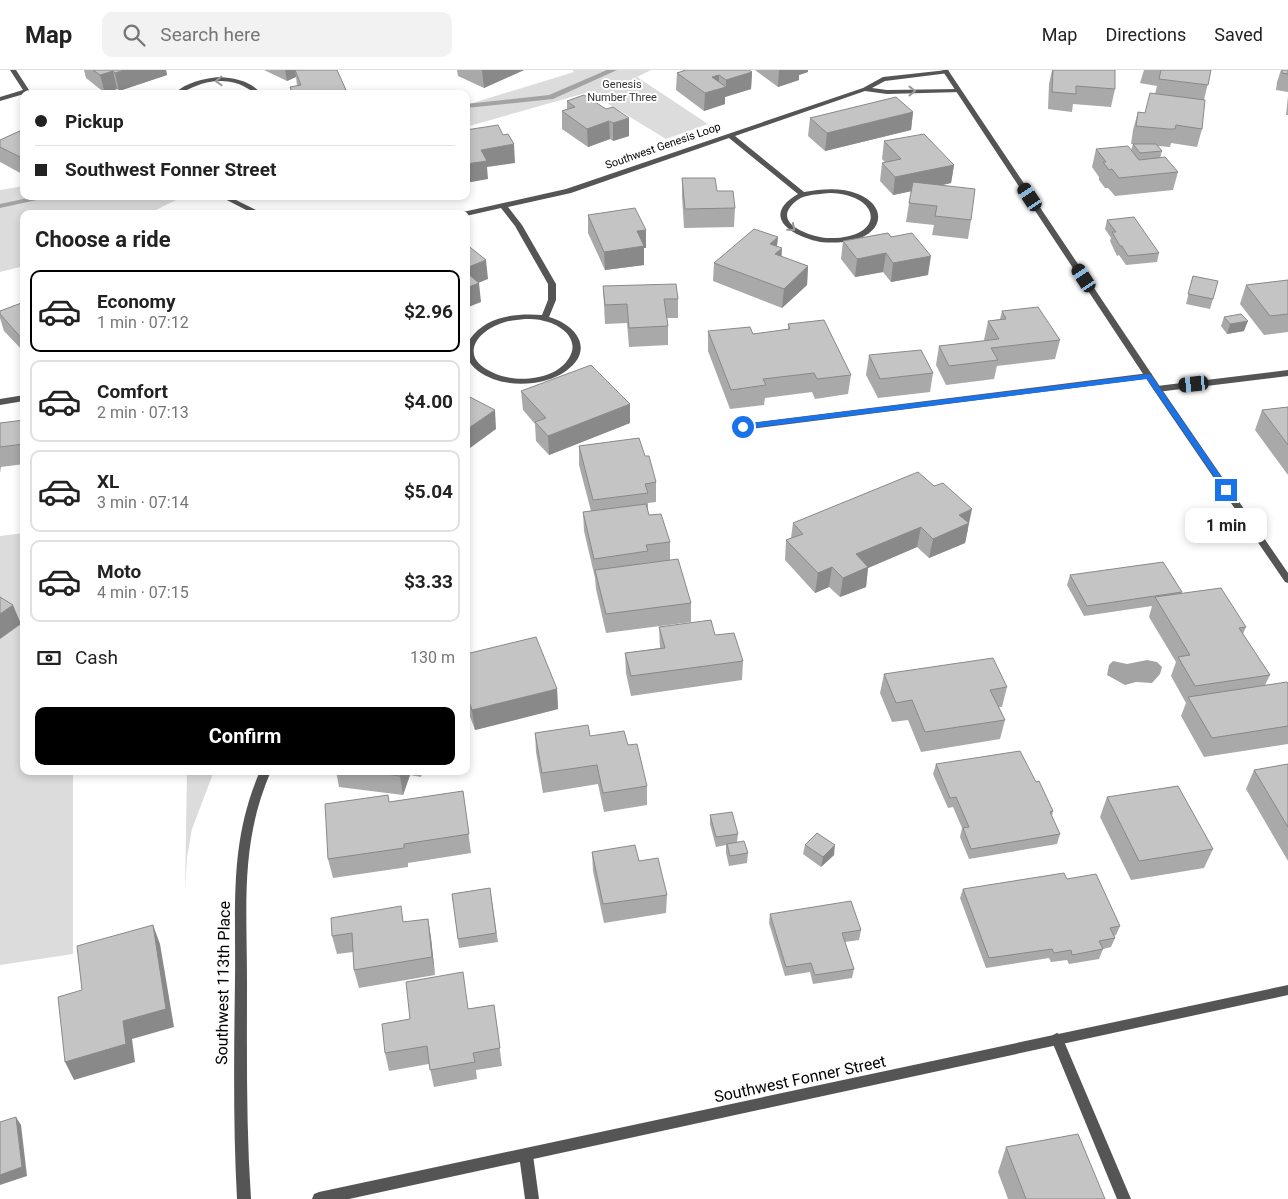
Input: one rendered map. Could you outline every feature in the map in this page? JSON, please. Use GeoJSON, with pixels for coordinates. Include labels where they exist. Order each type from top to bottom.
{"type":"FeatureCollection","features":[{"type":"Feature","properties":{"kind":"street"},"geometry":{"type":"LineString","coordinates":[[12,70],[28,90]]}},
{"type":"Feature","properties":{"kind":"street"},"geometry":{"type":"LineString","coordinates":[[946,71],[1157,389],[1288,580]]}},
{"type":"Feature","properties":{"kind":"street","name":"Southwest Genesis Loop"},"geometry":{"type":"LineString","coordinates":[[470,213],[568,191],[865,89],[883,80],[946,71]]}},
{"type":"Feature","properties":{"kind":"street"},"geometry":{"type":"LineString","coordinates":[[185,90],[197,84],[214,80],[232,80],[253,87],[256,90]]}},
{"type":"Feature","properties":{"kind":"street","name":"Southwest Genesis Loop"},"geometry":{"type":"LineString","coordinates":[[865,89],[887,92],[959,91]]}},
{"type":"Feature","properties":{"kind":"street"},"geometry":{"type":"LineString","coordinates":[[0,99],[20,94]]}},
{"type":"Feature","properties":{"kind":"street"},"geometry":{"type":"LineString","coordinates":[[729,135],[803,194],[837,191],[856,196],[867,202],[876,212],[876,222],[870,231],[856,238],[834,241],[817,239],[801,234],[789,227],[782,217],[783,208],[791,199],[803,194]]}},
{"type":"Feature","properties":{"kind":"street"},"geometry":{"type":"LineString","coordinates":[[230,200],[252,210]]}},
{"type":"Feature","properties":{"kind":"street"},"geometry":{"type":"LineString","coordinates":[[504,207],[518,225],[552,284],[552,300],[545,318]]}},
{"type":"Feature","properties":{"kind":"street"},"geometry":{"type":"LineString","coordinates":[[470,347],[471,341],[484,328],[503,320],[525,317],[545,318],[564,326],[574,335],[578,346],[575,358],[564,369],[548,377],[528,381],[507,380],[488,374],[475,365],[470,355]]}},
{"type":"Feature","properties":{"kind":"street"},"geometry":{"type":"LineString","coordinates":[[1157,389],[1288,373]]}},
{"type":"Feature","properties":{"kind":"street"},"geometry":{"type":"LineString","coordinates":[[743,427],[1149,376]]}},
{"type":"Feature","properties":{"kind":"street"},"geometry":{"type":"LineString","coordinates":[[0,402],[20,399]]}},
{"type":"Feature","properties":{"kind":"street","name":"Southwest 113th Place"},"geometry":{"type":"LineString","coordinates":[[244,1199],[239,1133],[243,843],[259,783],[264,775]]}},
{"type":"Feature","properties":{"kind":"street","name":"Southwest Fonner Street"},"geometry":{"type":"LineString","coordinates":[[319,1199],[1288,990]]}},
{"type":"Feature","properties":{"kind":"street"},"geometry":{"type":"LineString","coordinates":[[1057,1039],[1124,1199]]}},
{"type":"Feature","properties":{"kind":"street"},"geometry":{"type":"LineString","coordinates":[[526,1155],[532,1199]]}},
{"type":"Feature","properties":{"kind":"green space","name":"Genesis Number Three"},"geometry":{"type":"Polygon","coordinates":[[[572,70],[651,70],[637,77],[708,124],[666,139],[589,92],[470,126],[470,104],[574,72],[572,70]]]}},
{"type":"Feature","properties":{"kind":"green space"},"geometry":{"type":"Polygon","coordinates":[[[20,187],[20,200],[176,200],[156,210],[20,210],[20,267],[0,272],[0,190],[20,187]]]}},
{"type":"Feature","properties":{"kind":"green space"},"geometry":{"type":"Polygon","coordinates":[[[20,534],[20,775],[73,775],[73,954],[0,965],[0,536],[20,534]]]}},
{"type":"Feature","properties":{"kind":"green space"},"geometry":{"type":"Polygon","coordinates":[[[187,775],[212,775],[192,829],[187,857],[185,892],[187,775]]]}},
{"type":"Feature","properties":{"kind":"shaded area"},"geometry":{"type":"Polygon","coordinates":[[[1147,660],[1157,662],[1162,667],[1160,674],[1152,683],[1136,682],[1125,685],[1107,675],[1109,665],[1113,661],[1127,664],[1147,660]]]}},
{"type":"Feature","properties":{"kind":"building"},"geometry":{"type":"Polygon","coordinates":[[[93,70],[125,70],[100,75],[93,70]]]}},
{"type":"Feature","properties":{"kind":"building"},"geometry":{"type":"Polygon","coordinates":[[[295,70],[337,70],[346,90],[291,90],[290,87],[301,85],[295,70]]]}},
{"type":"Feature","properties":{"kind":"building"},"geometry":{"type":"Polygon","coordinates":[[[686,70],[749,70],[752,72],[726,80],[719,75],[712,77],[726,87],[705,93],[677,73],[686,70]]]}},
{"type":"Feature","properties":{"kind":"building"},"geometry":{"type":"Polygon","coordinates":[[[1053,70],[1115,70],[1115,89],[1076,86],[1076,94],[1052,92],[1053,70]]]}},
{"type":"Feature","properties":{"kind":"building"},"geometry":{"type":"Polygon","coordinates":[[[1161,70],[1211,70],[1208,85],[1159,79],[1161,70]]]}},
{"type":"Feature","properties":{"kind":"building"},"geometry":{"type":"Polygon","coordinates":[[[1282,70],[1288,70],[1288,74],[1282,73],[1282,70]]]}},
{"type":"Feature","properties":{"kind":"building"},"geometry":{"type":"Polygon","coordinates":[[[1150,93],[1205,100],[1202,129],[1176,125],[1175,129],[1136,126],[1138,112],[1145,113],[1150,93]]]}},
{"type":"Feature","properties":{"kind":"building"},"geometry":{"type":"Polygon","coordinates":[[[584,95],[606,109],[613,107],[629,118],[613,123],[609,121],[587,129],[562,111],[575,107],[567,101],[584,95]]]}},
{"type":"Feature","properties":{"kind":"building"},"geometry":{"type":"Polygon","coordinates":[[[896,97],[913,112],[827,133],[810,118],[896,97]]]}},
{"type":"Feature","properties":{"kind":"building"},"geometry":{"type":"Polygon","coordinates":[[[498,125],[503,135],[508,134],[514,144],[481,150],[487,161],[470,163],[470,129],[498,125]]]}},
{"type":"Feature","properties":{"kind":"building"},"geometry":{"type":"Polygon","coordinates":[[[20,131],[20,157],[0,147],[0,140],[20,131]]]}},
{"type":"Feature","properties":{"kind":"building"},"geometry":{"type":"Polygon","coordinates":[[[924,134],[954,165],[895,177],[882,163],[901,159],[884,141],[924,134]]]}},
{"type":"Feature","properties":{"kind":"building"},"geometry":{"type":"Polygon","coordinates":[[[1133,144],[1156,144],[1162,151],[1140,153],[1133,144]]]}},
{"type":"Feature","properties":{"kind":"building"},"geometry":{"type":"Polygon","coordinates":[[[1128,146],[1139,160],[1165,157],[1178,172],[1119,178],[1112,169],[1109,170],[1103,162],[1106,162],[1096,149],[1128,146]]]}},
{"type":"Feature","properties":{"kind":"building"},"geometry":{"type":"Polygon","coordinates":[[[682,178],[715,178],[717,191],[733,191],[735,208],[685,209],[682,178]]]}},
{"type":"Feature","properties":{"kind":"building"},"geometry":{"type":"Polygon","coordinates":[[[913,182],[975,189],[971,220],[935,216],[937,206],[909,203],[913,182]]]}},
{"type":"Feature","properties":{"kind":"building"},"geometry":{"type":"Polygon","coordinates":[[[635,208],[646,230],[637,231],[644,246],[604,252],[588,215],[635,208]]]}},
{"type":"Feature","properties":{"kind":"building"},"geometry":{"type":"Polygon","coordinates":[[[1134,217],[1159,253],[1128,256],[1122,246],[1120,246],[1112,232],[1116,232],[1107,220],[1134,217]]]}},
{"type":"Feature","properties":{"kind":"building"},"geometry":{"type":"Polygon","coordinates":[[[754,229],[778,237],[770,244],[782,248],[775,254],[808,266],[784,289],[714,263],[754,229]]]}},
{"type":"Feature","properties":{"kind":"building"},"geometry":{"type":"Polygon","coordinates":[[[888,233],[891,237],[912,233],[931,256],[893,263],[886,253],[857,259],[843,241],[888,233]]]}},
{"type":"Feature","properties":{"kind":"building"},"geometry":{"type":"Polygon","coordinates":[[[470,247],[486,260],[470,266],[470,247]]]}},
{"type":"Feature","properties":{"kind":"building"},"geometry":{"type":"Polygon","coordinates":[[[470,275],[479,283],[470,286],[470,275]]]}},
{"type":"Feature","properties":{"kind":"building"},"geometry":{"type":"Polygon","coordinates":[[[1193,276],[1218,281],[1213,299],[1188,294],[1193,276]]]}},
{"type":"Feature","properties":{"kind":"building"},"geometry":{"type":"Polygon","coordinates":[[[1288,280],[1288,314],[1270,316],[1246,285],[1288,280]]]}},
{"type":"Feature","properties":{"kind":"building"},"geometry":{"type":"Polygon","coordinates":[[[676,284],[678,299],[664,299],[668,326],[629,328],[627,304],[605,305],[603,286],[676,284]]]}},
{"type":"Feature","properties":{"kind":"building"},"geometry":{"type":"Polygon","coordinates":[[[20,304],[20,337],[0,314],[0,311],[20,304]]]}},
{"type":"Feature","properties":{"kind":"building"},"geometry":{"type":"Polygon","coordinates":[[[1038,307],[1060,340],[991,348],[998,360],[949,366],[939,346],[999,339],[988,321],[1006,319],[1002,311],[1038,307]]]}},
{"type":"Feature","properties":{"kind":"building"},"geometry":{"type":"Polygon","coordinates":[[[1241,314],[1248,321],[1230,324],[1224,317],[1241,314]]]}},
{"type":"Feature","properties":{"kind":"building"},"geometry":{"type":"Polygon","coordinates":[[[824,320],[851,375],[817,379],[814,373],[763,379],[766,385],[731,390],[708,331],[750,327],[753,334],[790,329],[788,324],[824,320]]]}},
{"type":"Feature","properties":{"kind":"building"},"geometry":{"type":"Polygon","coordinates":[[[921,350],[933,373],[880,379],[869,355],[921,350]]]}},
{"type":"Feature","properties":{"kind":"building"},"geometry":{"type":"Polygon","coordinates":[[[591,365],[630,404],[548,436],[535,422],[546,418],[521,391],[591,365]]]}},
{"type":"Feature","properties":{"kind":"building"},"geometry":{"type":"Polygon","coordinates":[[[470,397],[495,410],[470,427],[470,397]]]}},
{"type":"Feature","properties":{"kind":"building"},"geometry":{"type":"Polygon","coordinates":[[[1288,407],[1288,445],[1262,410],[1288,407]]]}},
{"type":"Feature","properties":{"kind":"building"},"geometry":{"type":"Polygon","coordinates":[[[20,420],[20,444],[0,447],[0,423],[20,420]]]}},
{"type":"Feature","properties":{"kind":"building"},"geometry":{"type":"Polygon","coordinates":[[[639,438],[645,456],[649,456],[656,482],[645,484],[648,493],[593,500],[579,446],[639,438]]]}},
{"type":"Feature","properties":{"kind":"building"},"geometry":{"type":"Polygon","coordinates":[[[918,472],[934,486],[943,483],[972,509],[959,515],[969,523],[933,539],[921,527],[856,554],[868,567],[843,578],[832,567],[818,573],[786,540],[803,534],[793,523],[918,472]]]}},
{"type":"Feature","properties":{"kind":"building"},"geometry":{"type":"Polygon","coordinates":[[[646,504],[649,515],[661,514],[670,542],[646,545],[648,551],[594,559],[583,512],[646,504]]]}},
{"type":"Feature","properties":{"kind":"building"},"geometry":{"type":"Polygon","coordinates":[[[678,559],[691,603],[606,614],[595,570],[678,559]]]}},
{"type":"Feature","properties":{"kind":"building"},"geometry":{"type":"Polygon","coordinates":[[[1163,562],[1182,592],[1087,606],[1070,575],[1163,562]]]}},
{"type":"Feature","properties":{"kind":"building"},"geometry":{"type":"Polygon","coordinates":[[[1221,588],[1246,627],[1239,628],[1270,675],[1195,686],[1178,657],[1190,655],[1155,597],[1221,588]]]}},
{"type":"Feature","properties":{"kind":"building"},"geometry":{"type":"Polygon","coordinates":[[[0,597],[13,605],[0,614],[0,597]]]}},
{"type":"Feature","properties":{"kind":"building"},"geometry":{"type":"Polygon","coordinates":[[[711,620],[715,635],[734,633],[743,661],[631,676],[625,653],[665,648],[659,627],[711,620]]]}},
{"type":"Feature","properties":{"kind":"building"},"geometry":{"type":"Polygon","coordinates":[[[536,637],[557,689],[472,710],[470,705],[470,653],[536,637]]]}},
{"type":"Feature","properties":{"kind":"building"},"geometry":{"type":"Polygon","coordinates":[[[993,658],[1007,687],[990,690],[1005,720],[925,732],[912,700],[896,703],[884,674],[993,658]]]}},
{"type":"Feature","properties":{"kind":"building"},"geometry":{"type":"Polygon","coordinates":[[[1287,682],[1288,726],[1212,738],[1188,697],[1287,682]]]}},
{"type":"Feature","properties":{"kind":"building"},"geometry":{"type":"Polygon","coordinates":[[[588,725],[590,736],[624,731],[628,745],[637,744],[647,786],[603,793],[597,765],[542,773],[535,733],[588,725]]]}},
{"type":"Feature","properties":{"kind":"building"},"geometry":{"type":"Polygon","coordinates":[[[1020,751],[1036,782],[1039,781],[1053,811],[1050,812],[1060,834],[971,849],[963,828],[969,827],[956,797],[950,798],[936,764],[1020,751]]]}},
{"type":"Feature","properties":{"kind":"building"},"geometry":{"type":"Polygon","coordinates":[[[1288,764],[1288,827],[1254,770],[1288,764]]]}},
{"type":"Feature","properties":{"kind":"building"},"geometry":{"type":"Polygon","coordinates":[[[1178,786],[1213,849],[1139,861],[1107,797],[1178,786]]]}},
{"type":"Feature","properties":{"kind":"building"},"geometry":{"type":"Polygon","coordinates":[[[463,791],[469,834],[404,844],[404,848],[328,859],[325,804],[388,795],[389,802],[463,791]]]}},
{"type":"Feature","properties":{"kind":"building"},"geometry":{"type":"Polygon","coordinates":[[[732,812],[738,834],[716,837],[710,815],[732,812]]]}},
{"type":"Feature","properties":{"kind":"building"},"geometry":{"type":"Polygon","coordinates":[[[817,833],[835,845],[823,857],[805,845],[817,833]]]}},
{"type":"Feature","properties":{"kind":"building"},"geometry":{"type":"Polygon","coordinates":[[[744,841],[748,853],[730,856],[727,844],[744,841]]]}},
{"type":"Feature","properties":{"kind":"building"},"geometry":{"type":"Polygon","coordinates":[[[635,845],[639,861],[658,858],[667,895],[603,904],[592,852],[635,845]]]}},
{"type":"Feature","properties":{"kind":"building"},"geometry":{"type":"Polygon","coordinates":[[[1064,873],[1067,879],[1096,874],[1120,926],[1110,928],[1115,938],[1099,941],[1103,949],[1072,955],[1071,950],[1054,953],[1052,949],[989,958],[963,889],[1064,873]]]}},
{"type":"Feature","properties":{"kind":"building"},"geometry":{"type":"Polygon","coordinates":[[[490,888],[496,933],[458,939],[452,894],[490,888]]]}},
{"type":"Feature","properties":{"kind":"building"},"geometry":{"type":"Polygon","coordinates":[[[851,901],[861,930],[842,933],[854,969],[815,975],[811,963],[786,967],[770,914],[851,901]]]}},
{"type":"Feature","properties":{"kind":"building"},"geometry":{"type":"Polygon","coordinates":[[[401,906],[403,922],[428,919],[432,957],[354,970],[352,933],[332,936],[331,918],[401,906]]]}},
{"type":"Feature","properties":{"kind":"building"},"geometry":{"type":"Polygon","coordinates":[[[153,925],[166,1009],[123,1021],[126,1044],[65,1062],[58,997],[82,990],[77,946],[153,925]]]}},
{"type":"Feature","properties":{"kind":"building"},"geometry":{"type":"Polygon","coordinates":[[[463,972],[468,1009],[494,1005],[500,1048],[473,1053],[475,1062],[430,1070],[427,1046],[385,1053],[382,1024],[410,1019],[406,982],[463,972]]]}},
{"type":"Feature","properties":{"kind":"building"},"geometry":{"type":"Polygon","coordinates":[[[16,1117],[22,1167],[0,1175],[0,1122],[16,1117]]]}},
{"type":"Feature","properties":{"kind":"building"},"geometry":{"type":"Polygon","coordinates":[[[1078,1134],[1105,1199],[1026,1199],[1006,1147],[1078,1134]]]}},
{"type":"Feature","properties":{"kind":"waterway"},"geometry":{"type":"LineString","coordinates":[[470,106],[550,97],[613,70]]}},
{"type":"Feature","properties":{"kind":"waterway"},"geometry":{"type":"LineString","coordinates":[[0,206],[31,200]]}},
{"type":"Feature","properties":{"kind":"route"},"geometry":{"type":"LineString","coordinates":[[743,427],[1149,376],[1226,490]]}}]}
